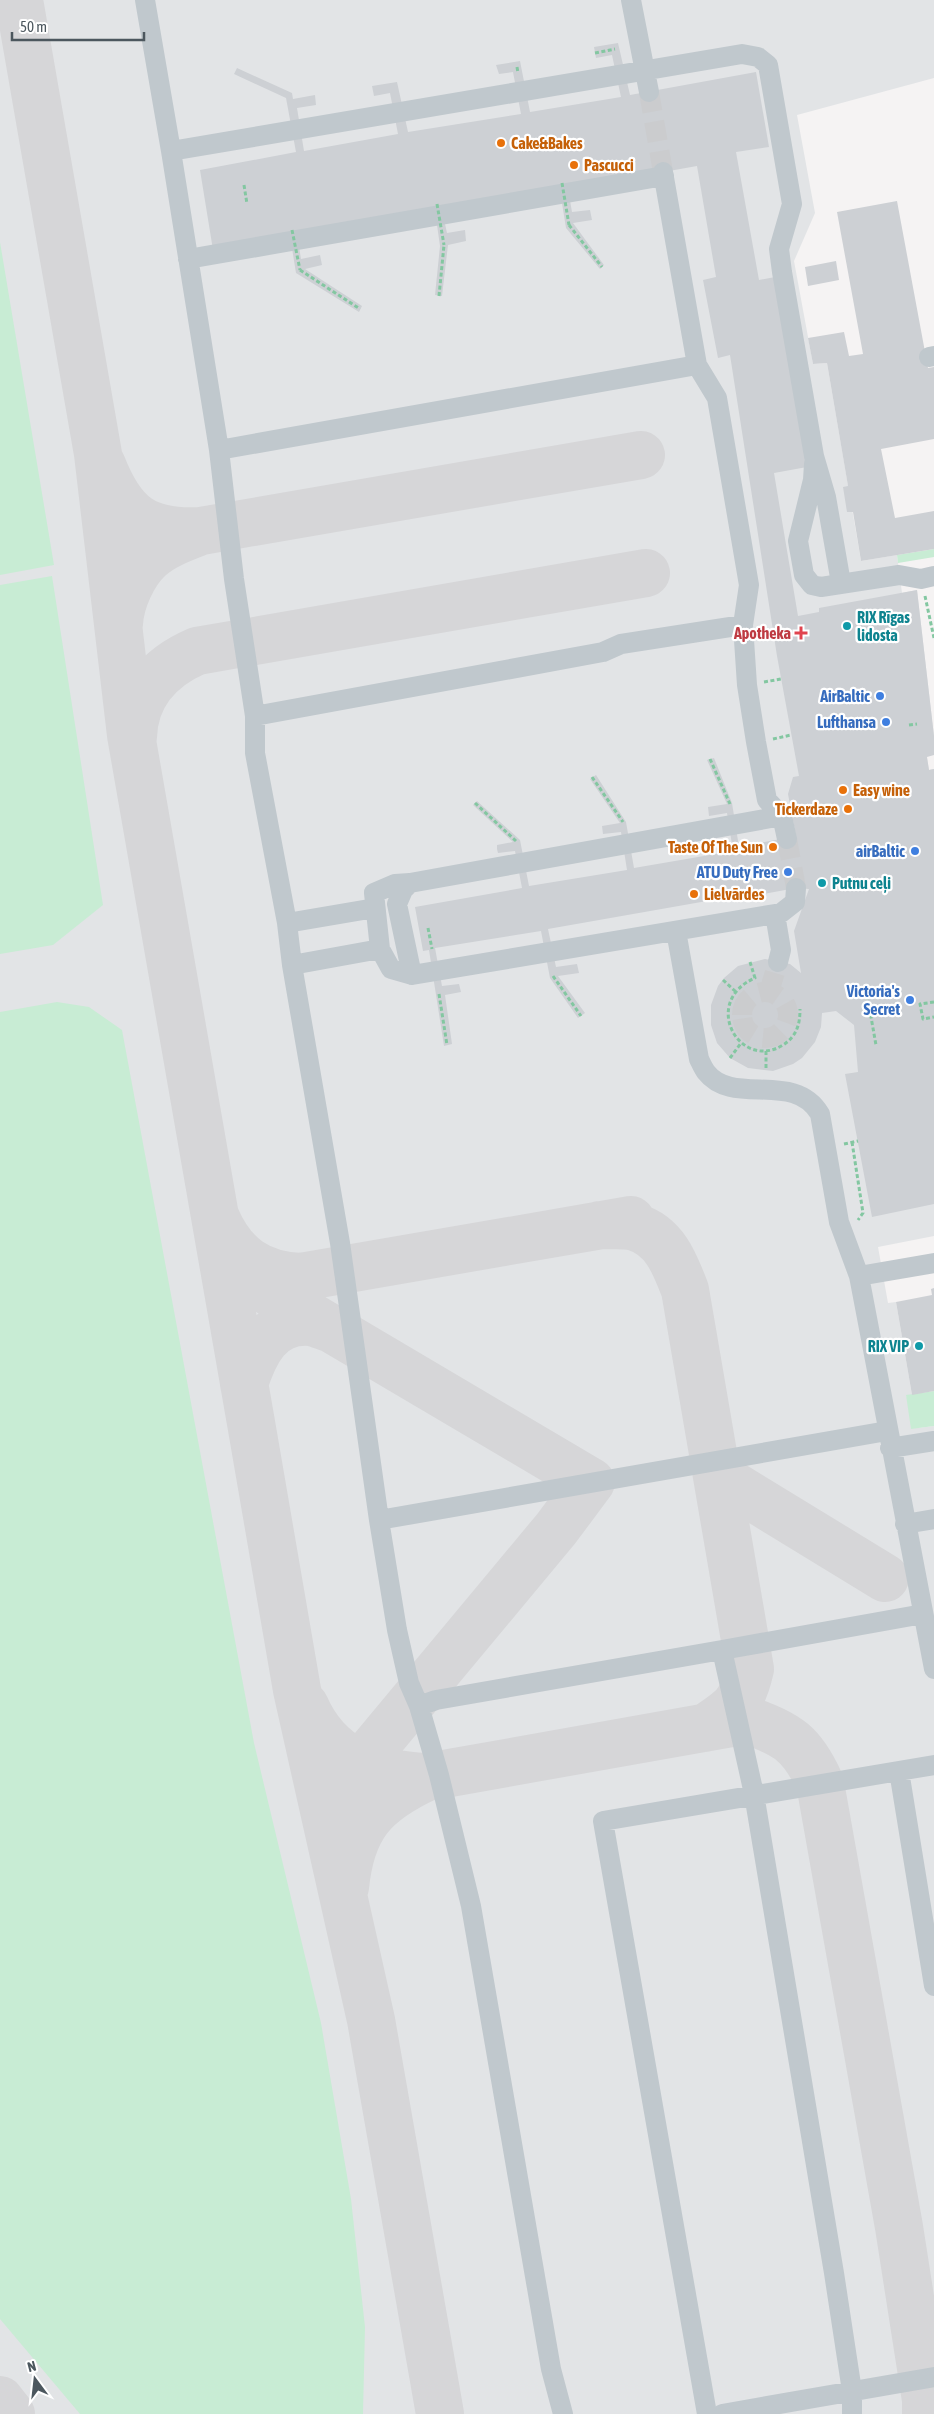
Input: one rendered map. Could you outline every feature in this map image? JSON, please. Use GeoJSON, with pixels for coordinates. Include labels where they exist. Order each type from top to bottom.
{"type":"FeatureCollection","features":[{"type":"Feature","properties":{"kind":"lane"},"geometry":{"type":"LineString","coordinates":[[145,0],[219,450],[234,579],[255,716],[255,753],[288,923],[292,965],[340,1244],[379,1520],[402,1654],[409,1683],[439,1775],[471,1906],[556,2393],[562,2414]]}},
{"type":"Feature","properties":{"kind":"lane"},"geometry":{"type":"LineString","coordinates":[[631,0],[643,70],[649,92]]}},
{"type":"Feature","properties":{"kind":"lane"},"geometry":{"type":"LineString","coordinates":[[171,151],[742,54],[758,57],[768,66],[792,204],[779,249],[814,456],[826,497],[841,584]]}},
{"type":"Feature","properties":{"kind":"lane"},"geometry":{"type":"LineString","coordinates":[[188,259],[664,174],[697,365],[717,398],[749,585],[743,625],[747,685],[767,800],[782,816],[787,839]]}},
{"type":"Feature","properties":{"kind":"lane"},"geometry":{"type":"LineString","coordinates":[[219,450],[697,365]]}},
{"type":"Feature","properties":{"kind":"lane"},"geometry":{"type":"LineString","coordinates":[[814,456],[813,480],[798,541],[804,575],[812,585],[821,587],[899,575],[927,578]]}},
{"type":"Feature","properties":{"kind":"lane"},"geometry":{"type":"LineString","coordinates":[[255,716],[603,652],[621,644],[743,625]]}},
{"type":"Feature","properties":{"kind":"lane"},"geometry":{"type":"LineString","coordinates":[[782,816],[410,883],[395,884],[374,893],[380,949],[391,969],[412,975],[775,914],[789,908],[795,902],[796,888]]}},
{"type":"Feature","properties":{"kind":"lane"},"geometry":{"type":"LineString","coordinates":[[410,883],[397,904],[412,975]]}},
{"type":"Feature","properties":{"kind":"lane"},"geometry":{"type":"LineString","coordinates":[[288,923],[375,908]]}},
{"type":"Feature","properties":{"kind":"lane"},"geometry":{"type":"LineString","coordinates":[[775,914],[781,950],[778,962]]}},
{"type":"Feature","properties":{"kind":"lane"},"geometry":{"type":"LineString","coordinates":[[676,931],[699,1058],[707,1073],[720,1084],[796,1093],[814,1104],[820,1114],[839,1222],[859,1276],[905,1524],[928,1626],[934,1669]]}},
{"type":"Feature","properties":{"kind":"lane"},"geometry":{"type":"LineString","coordinates":[[292,965],[380,949]]}},
{"type":"Feature","properties":{"kind":"lane"},"geometry":{"type":"LineString","coordinates":[[859,1276],[934,1263]]}},
{"type":"Feature","properties":{"kind":"lane"},"geometry":{"type":"LineString","coordinates":[[379,1520],[889,1440],[934,1440]]}},
{"type":"Feature","properties":{"kind":"lane"},"geometry":{"type":"LineString","coordinates":[[905,1524],[934,1519]]}},
{"type":"Feature","properties":{"kind":"lane"},"geometry":{"type":"LineString","coordinates":[[418,1706],[436,1700],[722,1650],[928,1626]]}},
{"type":"Feature","properties":{"kind":"lane"},"geometry":{"type":"LineString","coordinates":[[722,1650],[754,1794],[852,2391],[852,2414]]}},
{"type":"Feature","properties":{"kind":"lane"},"geometry":{"type":"LineString","coordinates":[[707,2414],[603,1821],[934,1765]]}},
{"type":"Feature","properties":{"kind":"lane"},"geometry":{"type":"LineString","coordinates":[[898,1771],[934,1986]]}},
{"type":"Feature","properties":{"kind":"lane"},"geometry":{"type":"LineString","coordinates":[[722,2414],[934,2377]]}},
{"type":"Feature","properties":{"kind":"path"},"geometry":{"type":"LineString","coordinates":[[595,53],[615,49]]}},
{"type":"Feature","properties":{"kind":"path"},"geometry":{"type":"LineString","coordinates":[[517,67],[518,73]]}},
{"type":"Feature","properties":{"kind":"path"},"geometry":{"type":"LineString","coordinates":[[562,183],[569,225],[602,267]]}},
{"type":"Feature","properties":{"kind":"path"},"geometry":{"type":"LineString","coordinates":[[244,185],[247,204]]}},
{"type":"Feature","properties":{"kind":"path"},"geometry":{"type":"LineString","coordinates":[[437,204],[444,245],[439,296]]}},
{"type":"Feature","properties":{"kind":"path"},"geometry":{"type":"LineString","coordinates":[[292,230],[300,270],[360,309]]}},
{"type":"Feature","properties":{"kind":"path"},"geometry":{"type":"LineString","coordinates":[[927,578],[934,638]]}},
{"type":"Feature","properties":{"kind":"path"},"geometry":{"type":"LineString","coordinates":[[761,682],[781,678]]}},
{"type":"Feature","properties":{"kind":"path"},"geometry":{"type":"LineString","coordinates":[[909,725],[917,724]]}},
{"type":"Feature","properties":{"kind":"path"},"geometry":{"type":"LineString","coordinates":[[772,739],[791,735]]}},
{"type":"Feature","properties":{"kind":"path"},"geometry":{"type":"LineString","coordinates":[[710,759],[730,804]]}},
{"type":"Feature","properties":{"kind":"path"},"geometry":{"type":"LineString","coordinates":[[592,777],[623,822]]}},
{"type":"Feature","properties":{"kind":"path"},"geometry":{"type":"LineString","coordinates":[[475,803],[516,840]]}},
{"type":"Feature","properties":{"kind":"path"},"geometry":{"type":"LineString","coordinates":[[428,928],[432,949]]}},
{"type":"Feature","properties":{"kind":"path"},"geometry":{"type":"LineString","coordinates":[[750,962],[755,978],[744,983],[735,991],[729,1002],[727,1014],[729,1026],[734,1036],[741,1043],[754,1050],[778,1048],[796,1032],[800,1021],[800,1009]]}},
{"type":"Feature","properties":{"kind":"path"},"geometry":{"type":"LineString","coordinates":[[553,976],[581,1016]]}},
{"type":"Feature","properties":{"kind":"path"},"geometry":{"type":"LineString","coordinates":[[723,980],[735,991]]}},
{"type":"Feature","properties":{"kind":"path"},"geometry":{"type":"LineString","coordinates":[[866,989],[876,1045]]}},
{"type":"Feature","properties":{"kind":"path"},"geometry":{"type":"LineString","coordinates":[[439,994],[447,1045]]}},
{"type":"Feature","properties":{"kind":"path"},"geometry":{"type":"LineString","coordinates":[[934,1002],[920,1004],[922,1019],[934,1017]]}},
{"type":"Feature","properties":{"kind":"path"},"geometry":{"type":"LineString","coordinates":[[730,1058],[741,1043]]}},
{"type":"Feature","properties":{"kind":"path"},"geometry":{"type":"LineString","coordinates":[[766,1050],[766,1070]]}},
{"type":"Feature","properties":{"kind":"shaded area","name":"RIX Rīgas lidosta"},"geometry":{"type":"Polygon","coordinates":[[[0,0],[934,0],[934,78],[797,115],[815,213],[794,261],[813,364],[827,363],[861,561],[897,555],[902,593],[917,590],[934,736],[934,739],[924,741],[929,770],[933,769],[934,772],[934,1236],[878,1247],[888,1303],[896,1302],[912,1395],[906,1395],[918,1428],[934,1426],[934,2414],[0,2414],[0,0]]]}},
{"type":"Feature","properties":{"kind":"green space"},"geometry":{"type":"Polygon","coordinates":[[[0,242],[54,565],[0,575],[0,242]]]}},
{"type":"Feature","properties":{"kind":"green space"},"geometry":{"type":"Polygon","coordinates":[[[934,549],[934,557],[898,563],[897,555],[934,549]]]}},
{"type":"Feature","properties":{"kind":"green space"},"geometry":{"type":"Polygon","coordinates":[[[52,576],[103,905],[53,945],[0,954],[0,585],[52,576]]]}},
{"type":"Feature","properties":{"kind":"green space"},"geometry":{"type":"Polygon","coordinates":[[[57,1002],[89,1007],[122,1030],[254,1743],[321,2023],[351,2199],[365,2327],[363,2414],[80,2414],[0,2319],[0,1012],[57,1002]]]}},
{"type":"Feature","properties":{"kind":"green space"},"geometry":{"type":"Polygon","coordinates":[[[934,1391],[934,1426],[911,1429],[906,1395],[934,1391]]]}},
{"type":"Feature","properties":{"kind":"building","name":"RIX Rīgas lidosta"},"geometry":{"type":"Polygon","coordinates":[[[618,43],[630,95],[756,72],[769,147],[736,152],[759,280],[775,277],[807,467],[774,473],[798,616],[819,612],[819,608],[917,590],[934,736],[934,755],[927,757],[929,770],[934,769],[934,1204],[872,1217],[845,1074],[858,1072],[854,1025],[836,1011],[822,1013],[821,1027],[815,1042],[802,1058],[793,1064],[773,1071],[748,1068],[730,1058],[717,1043],[711,1025],[711,1005],[718,986],[738,966],[765,959],[790,964],[801,973],[794,931],[809,889],[796,888],[742,898],[741,895],[548,929],[556,967],[577,964],[579,973],[558,976],[585,1013],[578,1018],[550,978],[541,931],[435,948],[442,986],[459,984],[461,992],[445,995],[452,1044],[444,1046],[429,950],[423,951],[415,907],[522,888],[515,851],[498,853],[497,849],[497,845],[513,842],[473,805],[477,801],[520,840],[529,886],[627,870],[621,832],[603,834],[602,826],[620,823],[590,779],[596,775],[626,822],[634,868],[733,851],[727,813],[709,816],[708,807],[727,804],[707,760],[714,758],[732,803],[739,847],[796,836],[788,794],[793,777],[799,776],[777,656],[730,355],[718,358],[703,280],[716,277],[697,166],[568,189],[572,212],[590,210],[592,220],[573,223],[604,265],[600,269],[566,228],[560,191],[442,210],[447,233],[465,230],[466,241],[448,245],[442,296],[435,295],[440,246],[435,211],[297,235],[301,259],[320,255],[322,265],[305,269],[362,306],[359,312],[296,273],[290,236],[213,250],[200,170],[296,152],[286,98],[234,74],[237,68],[292,93],[293,99],[315,95],[316,105],[297,108],[304,151],[398,134],[390,93],[374,96],[372,86],[397,82],[408,132],[521,114],[513,72],[499,74],[496,65],[520,61],[530,112],[621,97],[612,55],[596,58],[594,47],[618,43]]]}},
{"type":"Feature","properties":{"kind":"building"},"geometry":{"type":"Polygon","coordinates":[[[897,201],[928,368],[934,367],[934,439],[881,449],[895,518],[934,511],[934,549],[861,561],[853,512],[847,512],[843,487],[848,486],[827,363],[813,364],[808,338],[844,332],[849,356],[863,354],[837,212],[897,201]]]}},
{"type":"Feature","properties":{"kind":"building"},"geometry":{"type":"Polygon","coordinates":[[[836,261],[839,280],[808,286],[805,267],[836,261]]]}},
{"type":"Feature","properties":{"kind":"building","name":"RIX VIP"},"geometry":{"type":"Polygon","coordinates":[[[934,1288],[934,1391],[912,1395],[896,1302],[932,1295],[931,1289],[934,1288]]]}},
{"type":"Feature","properties":{"kind":"taxiway"},"geometry":{"type":"LineString","coordinates":[[19,0],[98,454],[131,735],[297,1690],[371,2020],[440,2414]]}},
{"type":"Feature","properties":{"kind":"taxiway"},"geometry":{"type":"LineString","coordinates":[[119,624],[128,588],[143,564],[155,553],[167,546],[201,531],[641,455]]}},
{"type":"Feature","properties":{"kind":"taxiway"},"geometry":{"type":"LineString","coordinates":[[102,465],[118,497],[127,509],[138,518],[150,525],[165,529],[201,531]]}},
{"type":"Feature","properties":{"kind":"taxiway"},"geometry":{"type":"LineString","coordinates":[[133,737],[138,708],[152,684],[172,665],[197,651],[646,573]]}},
{"type":"Feature","properties":{"kind":"taxiway"},"geometry":{"type":"LineString","coordinates":[[216,1218],[231,1243],[249,1261],[260,1268],[272,1272],[301,1277],[631,1220]]}},
{"type":"Feature","properties":{"kind":"taxiway"},"geometry":{"type":"LineString","coordinates":[[600,1225],[631,1226],[645,1231],[654,1237],[668,1252],[685,1290],[750,1669],[744,1690],[735,1705],[705,1728]]}},
{"type":"Feature","properties":{"kind":"taxiway"},"geometry":{"type":"LineString","coordinates":[[244,1384],[258,1350],[274,1332],[284,1326],[310,1322],[332,1329],[271,1293]]}},
{"type":"Feature","properties":{"kind":"taxiway"},"geometry":{"type":"LineString","coordinates":[[332,1329],[591,1482],[556,1529],[352,1774],[344,1790]]}},
{"type":"Feature","properties":{"kind":"taxiway"},"geometry":{"type":"LineString","coordinates":[[712,1461],[728,1482],[885,1578]]}},
{"type":"Feature","properties":{"kind":"taxiway"},"geometry":{"type":"LineString","coordinates":[[305,1706],[326,1739],[339,1751],[354,1761],[371,1768],[407,1776],[427,1777],[748,1720],[784,1736],[800,1749],[820,1783],[899,2227],[926,2400],[926,2414]]}},
{"type":"Feature","properties":{"kind":"taxiway"},"geometry":{"type":"LineString","coordinates":[[345,1887],[353,1848],[359,1832],[368,1819],[392,1796],[427,1777]]}},
{"type":"Feature","properties":{"kind":"taxiway"},"geometry":{"type":"LineString","coordinates":[[0,2400],[11,2414]]}},
{"type":"Feature","properties":{"kind":"tunnel"},"geometry":{"type":"LineString","coordinates":[[649,92],[663,172]]}},
{"type":"Feature","properties":{"kind":"tunnel"},"geometry":{"type":"LineString","coordinates":[[787,839],[796,888]]}},
{"type":"Feature","properties":{"kind":"tunnel"},"geometry":{"type":"LineString","coordinates":[[769,992],[778,962]]}},
{"type":"Feature","properties":{"kind":"tunnel"},"geometry":{"type":"LineString","coordinates":[[760,992],[770,992],[784,1002],[788,1015],[784,1028],[778,1034],[770,1038],[760,1038],[746,1028],[742,1020],[742,1010],[752,996],[760,992]]}},
{"type":"Feature","properties":{"kind":"place","name":"Cake&Bakes"},"geometry":{"type":"Point","coordinates":[501,143]}},
{"type":"Feature","properties":{"kind":"place","name":"Pascucci"},"geometry":{"type":"Point","coordinates":[574,165]}},
{"type":"Feature","properties":{"kind":"place","name":"RIX Rīgas lidosta"},"geometry":{"type":"Point","coordinates":[847,626]}},
{"type":"Feature","properties":{"kind":"place","name":"Apotheka"},"geometry":{"type":"Point","coordinates":[801,633]}},
{"type":"Feature","properties":{"kind":"place","name":"AirBaltic"},"geometry":{"type":"Point","coordinates":[880,696]}},
{"type":"Feature","properties":{"kind":"place","name":"Lufthansa"},"geometry":{"type":"Point","coordinates":[886,722]}},
{"type":"Feature","properties":{"kind":"place","name":"Easy wine"},"geometry":{"type":"Point","coordinates":[843,790]}},
{"type":"Feature","properties":{"kind":"place","name":"Tickerdaze"},"geometry":{"type":"Point","coordinates":[848,809]}},
{"type":"Feature","properties":{"kind":"place","name":"Taste Of The Sun"},"geometry":{"type":"Point","coordinates":[773,847]}},
{"type":"Feature","properties":{"kind":"place","name":"airBaltic"},"geometry":{"type":"Point","coordinates":[915,851]}},
{"type":"Feature","properties":{"kind":"place","name":"ATU Duty Free"},"geometry":{"type":"Point","coordinates":[788,872]}},
{"type":"Feature","properties":{"kind":"place","name":"Putnu ceļi"},"geometry":{"type":"Point","coordinates":[822,883]}},
{"type":"Feature","properties":{"kind":"place","name":"Lielvārdes"},"geometry":{"type":"Point","coordinates":[694,894]}},
{"type":"Feature","properties":{"kind":"place","name":"Victoria's Secret"},"geometry":{"type":"Point","coordinates":[910,1000]}},
{"type":"Feature","properties":{"kind":"place","name":"RIX VIP"},"geometry":{"type":"Point","coordinates":[919,1346]}}]}
